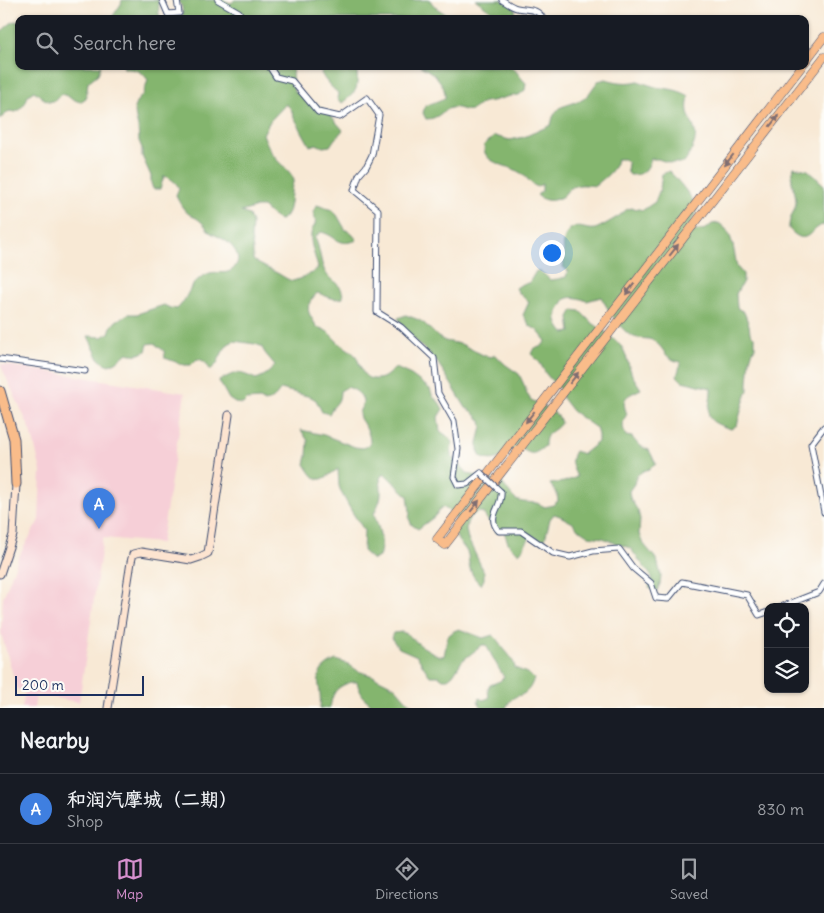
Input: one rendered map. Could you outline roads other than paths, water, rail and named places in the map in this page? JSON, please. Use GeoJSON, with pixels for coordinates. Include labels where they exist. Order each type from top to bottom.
{"type":"FeatureCollection","features":[{"type":"Feature","properties":{"kind":"highway"},"geometry":{"type":"LineString","coordinates":[[0,391],[14,439],[16,484]]}},
{"type":"Feature","properties":{"kind":"main road"},"geometry":{"type":"LineString","coordinates":[[809,57],[824,38]]}},
{"type":"Feature","properties":{"kind":"main road"},"geometry":{"type":"LineString","coordinates":[[799,70],[437,539],[445,545],[824,57]]}},
{"type":"Feature","properties":{"kind":"street"},"geometry":{"type":"LineString","coordinates":[[162,0],[168,14],[179,13],[177,0]]}},
{"type":"Feature","properties":{"kind":"street"},"geometry":{"type":"LineString","coordinates":[[218,0],[239,12],[240,15]]}},
{"type":"Feature","properties":{"kind":"street"},"geometry":{"type":"LineString","coordinates":[[502,0],[516,8],[534,10],[541,15]]}},
{"type":"Feature","properties":{"kind":"street"},"geometry":{"type":"LineString","coordinates":[[272,70],[276,77],[292,81],[318,112],[340,117],[367,98],[379,115],[372,155],[359,175],[354,190],[378,210],[376,312],[401,327],[434,358],[438,393],[454,421],[458,449],[454,477],[458,485],[467,484],[481,474],[501,492],[502,498],[493,520],[494,526],[499,531],[521,531],[553,553],[570,556],[593,551],[619,550],[633,568],[651,583],[656,598],[668,598],[682,582],[747,595],[759,615],[764,613]]}},
{"type":"Feature","properties":{"kind":"street"},"geometry":{"type":"LineString","coordinates":[[0,359],[85,371]]}},
{"type":"Feature","properties":{"kind":"street"},"geometry":{"type":"LineString","coordinates":[[108,708],[133,554],[141,552],[191,560],[208,553],[229,415]]}},
{"type":"Feature","properties":{"kind":"street"},"geometry":{"type":"LineString","coordinates":[[824,427],[811,444],[824,512]]}},
{"type":"Feature","properties":{"kind":"street"},"geometry":{"type":"LineString","coordinates":[[0,574],[13,535],[16,484]]}},
{"type":"Feature","properties":{"kind":"street"},"geometry":{"type":"LineString","coordinates":[[791,603],[820,592],[824,584]]}},
{"type":"Feature","properties":{"kind":"place","name":"和润汽摩城（二期）"},"geometry":{"type":"Point","coordinates":[99,529]}}]}
